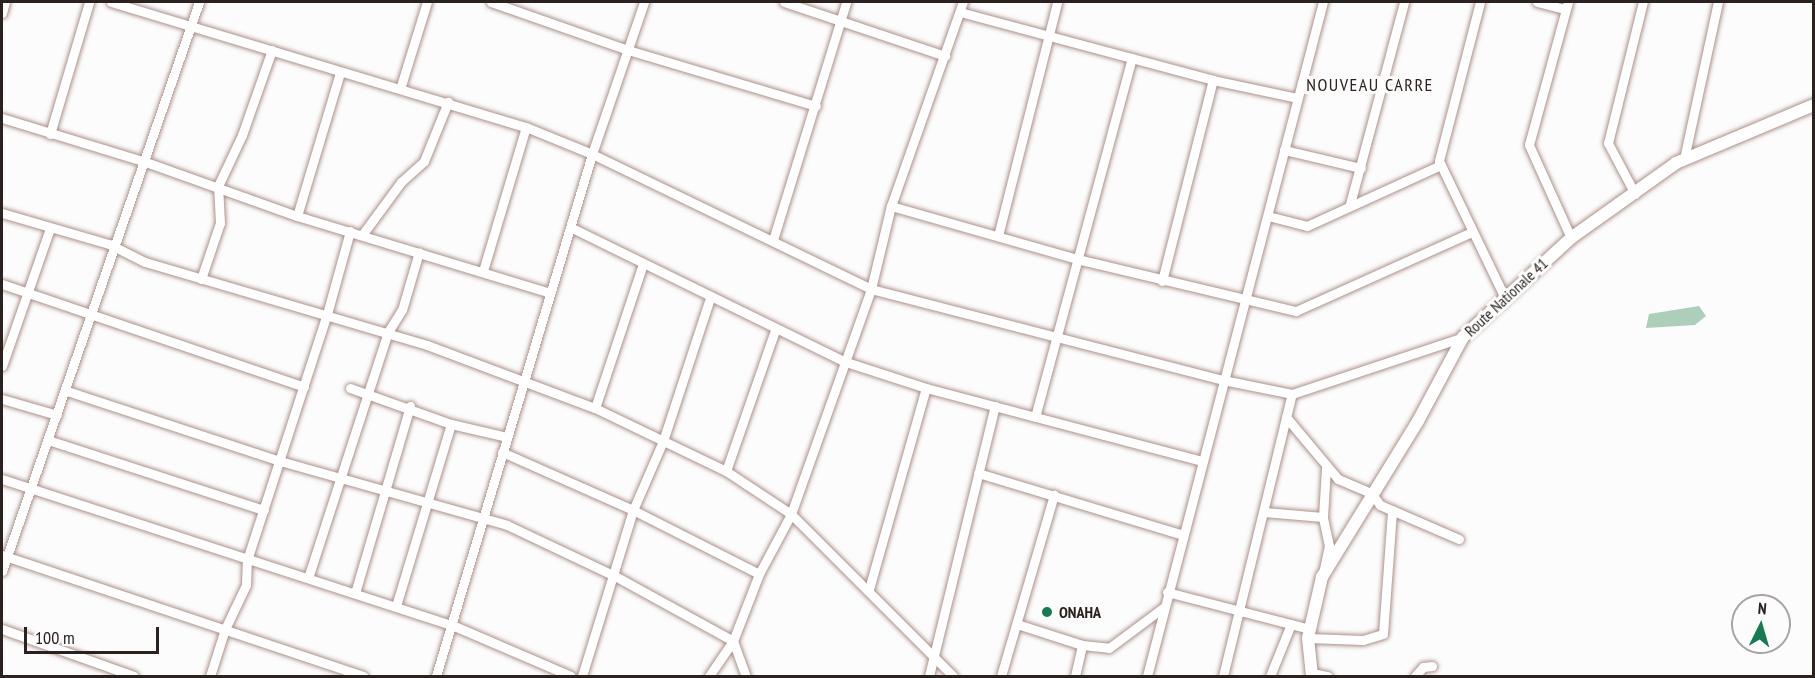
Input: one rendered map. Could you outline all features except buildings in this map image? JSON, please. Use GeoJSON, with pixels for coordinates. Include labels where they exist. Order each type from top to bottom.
{"type":"FeatureCollection","features":[{"type":"Feature","properties":{"kind":"street"},"geometry":{"type":"LineString","coordinates":[[2,13],[5,2]]}},
{"type":"Feature","properties":{"kind":"street"},"geometry":{"type":"LineString","coordinates":[[50,134],[89,2]]}},
{"type":"Feature","properties":{"kind":"street"},"geometry":{"type":"LineString","coordinates":[[111,2],[191,28],[272,50],[340,73],[448,102],[526,127],[592,154],[871,289],[1057,339],[1223,380],[1292,394],[1463,337]]}},
{"type":"Feature","properties":{"kind":"street"},"geometry":{"type":"LineString","coordinates":[[2,571],[3,556],[67,391],[143,161],[199,2]]}},
{"type":"Feature","properties":{"kind":"street"},"geometry":{"type":"LineString","coordinates":[[400,89],[427,2]]}},
{"type":"Feature","properties":{"kind":"street"},"geometry":{"type":"LineString","coordinates":[[491,2],[627,50],[816,106]]}},
{"type":"Feature","properties":{"kind":"street"},"geometry":{"type":"LineString","coordinates":[[436,676],[523,379],[572,228],[592,154],[645,2]]}},
{"type":"Feature","properties":{"kind":"street"},"geometry":{"type":"LineString","coordinates":[[784,2],[794,3],[945,56]]}},
{"type":"Feature","properties":{"kind":"street"},"geometry":{"type":"LineString","coordinates":[[773,240],[816,106],[846,2]]}},
{"type":"Feature","properties":{"kind":"street"},"geometry":{"type":"LineString","coordinates":[[709,676],[733,641],[759,574],[791,514],[843,361],[871,289],[891,206],[963,2]]}},
{"type":"Feature","properties":{"kind":"street"},"geometry":{"type":"LineString","coordinates":[[998,236],[1057,2]]}},
{"type":"Feature","properties":{"kind":"street"},"geometry":{"type":"LineString","coordinates":[[1147,676],[1167,592],[1323,2]]}},
{"type":"Feature","properties":{"kind":"street"},"geometry":{"type":"LineString","coordinates":[[1350,204],[1404,2]]}},
{"type":"Feature","properties":{"kind":"street"},"geometry":{"type":"LineString","coordinates":[[1480,2],[1441,165],[1504,296]]}},
{"type":"Feature","properties":{"kind":"street"},"geometry":{"type":"LineString","coordinates":[[1536,2],[1567,5],[1529,146],[1570,238]]}},
{"type":"Feature","properties":{"kind":"street"},"geometry":{"type":"LineString","coordinates":[[1635,194],[1608,143],[1643,2]]}},
{"type":"Feature","properties":{"kind":"street"},"geometry":{"type":"LineString","coordinates":[[1684,159],[1718,2]]}},
{"type":"Feature","properties":{"kind":"street"},"geometry":{"type":"LineString","coordinates":[[960,12],[1214,80],[1298,98]]}},
{"type":"Feature","properties":{"kind":"street"},"geometry":{"type":"LineString","coordinates":[[201,279],[220,222],[218,186],[242,135],[272,50]]}},
{"type":"Feature","properties":{"kind":"street"},"geometry":{"type":"LineString","coordinates":[[1035,417],[1132,58]]}},
{"type":"Feature","properties":{"kind":"street"},"geometry":{"type":"LineString","coordinates":[[297,216],[340,73]]}},
{"type":"Feature","properties":{"kind":"street"},"geometry":{"type":"LineString","coordinates":[[1162,281],[1214,80]]}},
{"type":"Feature","properties":{"kind":"street"},"geometry":{"type":"LineString","coordinates":[[362,235],[401,182],[424,161],[448,102]]}},
{"type":"Feature","properties":{"kind":"street","name":"Route Nationale 41"},"geometry":{"type":"LineString","coordinates":[[1312,675],[1309,634],[1322,577],[1418,421],[1463,337],[1504,296],[1570,238],[1684,159],[1814,105]]}},
{"type":"Feature","properties":{"kind":"street"},"geometry":{"type":"LineString","coordinates":[[2,117],[218,186],[297,216],[550,293]]}},
{"type":"Feature","properties":{"kind":"street"},"geometry":{"type":"LineString","coordinates":[[483,272],[526,127]]}},
{"type":"Feature","properties":{"kind":"street"},"geometry":{"type":"LineString","coordinates":[[1284,150],[1361,168]]}},
{"type":"Feature","properties":{"kind":"street"},"geometry":{"type":"LineString","coordinates":[[1268,216],[1307,226],[1350,204],[1441,165]]}},
{"type":"Feature","properties":{"kind":"street"},"geometry":{"type":"LineString","coordinates":[[891,206],[1077,259],[1244,302],[1296,311],[1472,232]]}},
{"type":"Feature","properties":{"kind":"street"},"geometry":{"type":"LineString","coordinates":[[2,213],[115,247],[145,262],[388,332],[523,379],[595,408],[726,471],[791,514],[869,589],[953,676]]}},
{"type":"Feature","properties":{"kind":"street"},"geometry":{"type":"LineString","coordinates":[[2,366],[50,228]]}},
{"type":"Feature","properties":{"kind":"street"},"geometry":{"type":"LineString","coordinates":[[572,228],[775,330],[843,361],[926,388],[1203,461]]}},
{"type":"Feature","properties":{"kind":"street"},"geometry":{"type":"LineString","coordinates":[[210,676],[225,629],[246,585],[248,561],[327,314],[350,231]]}},
{"type":"Feature","properties":{"kind":"street"},"geometry":{"type":"LineString","coordinates":[[308,578],[388,332],[402,310],[419,252]]}},
{"type":"Feature","properties":{"kind":"street"},"geometry":{"type":"LineString","coordinates":[[595,408],[643,264]]}},
{"type":"Feature","properties":{"kind":"street"},"geometry":{"type":"LineString","coordinates":[[2,284],[304,387]]}},
{"type":"Feature","properties":{"kind":"street"},"geometry":{"type":"LineString","coordinates":[[582,676],[615,576],[633,510],[663,441],[710,298]]}},
{"type":"Feature","properties":{"kind":"street"},"geometry":{"type":"LineString","coordinates":[[726,471],[775,330]]}},
{"type":"Feature","properties":{"kind":"street"},"geometry":{"type":"LineString","coordinates":[[350,388],[367,395],[410,406],[451,424],[507,437]]}},
{"type":"Feature","properties":{"kind":"street"},"geometry":{"type":"LineString","coordinates":[[869,589],[926,388]]}},
{"type":"Feature","properties":{"kind":"street"},"geometry":{"type":"LineString","coordinates":[[67,391],[280,461],[507,525],[615,576],[733,641],[746,676]]}},
{"type":"Feature","properties":{"kind":"street"},"geometry":{"type":"LineString","coordinates":[[1223,676],[1292,394]]}},
{"type":"Feature","properties":{"kind":"street"},"geometry":{"type":"LineString","coordinates":[[2,399],[57,415]]}},
{"type":"Feature","properties":{"kind":"street"},"geometry":{"type":"LineString","coordinates":[[355,593],[410,406]]}},
{"type":"Feature","properties":{"kind":"street"},"geometry":{"type":"LineString","coordinates":[[929,676],[995,406]]}},
{"type":"Feature","properties":{"kind":"street"},"geometry":{"type":"LineString","coordinates":[[1286,417],[1326,468],[1338,479],[1371,494],[1380,505],[1459,539]]}},
{"type":"Feature","properties":{"kind":"street"},"geometry":{"type":"LineString","coordinates":[[396,606],[451,424]]}},
{"type":"Feature","properties":{"kind":"street"},"geometry":{"type":"LineString","coordinates":[[48,440],[264,510]]}},
{"type":"Feature","properties":{"kind":"street"},"geometry":{"type":"LineString","coordinates":[[502,452],[633,510],[759,574]]}},
{"type":"Feature","properties":{"kind":"street"},"geometry":{"type":"LineString","coordinates":[[1322,577],[1329,546],[1323,517],[1326,468]]}},
{"type":"Feature","properties":{"kind":"street"},"geometry":{"type":"LineString","coordinates":[[978,473],[1183,535]]}},
{"type":"Feature","properties":{"kind":"street"},"geometry":{"type":"LineString","coordinates":[[2,479],[248,561],[452,625],[571,676]]}},
{"type":"Feature","properties":{"kind":"street"},"geometry":{"type":"LineString","coordinates":[[1001,676],[1054,495]]}},
{"type":"Feature","properties":{"kind":"street"},"geometry":{"type":"LineString","coordinates":[[1167,592],[1291,624],[1309,634],[1363,640],[1383,634],[1392,510]]}},
{"type":"Feature","properties":{"kind":"street"},"geometry":{"type":"LineString","coordinates":[[1264,512],[1323,517]]}},
{"type":"Feature","properties":{"kind":"street"},"geometry":{"type":"LineString","coordinates":[[3,556],[363,676]]}},
{"type":"Feature","properties":{"kind":"street"},"geometry":{"type":"LineString","coordinates":[[1017,624],[1082,645],[1109,648],[1164,607]]}},
{"type":"Feature","properties":{"kind":"street"},"geometry":{"type":"LineString","coordinates":[[1270,676],[1291,624]]}},
{"type":"Feature","properties":{"kind":"street"},"geometry":{"type":"LineString","coordinates":[[2,629],[134,676]]}},
{"type":"Feature","properties":{"kind":"street"},"geometry":{"type":"LineString","coordinates":[[1075,676],[1082,645]]}},
{"type":"Feature","properties":{"kind":"street"},"geometry":{"type":"LineString","coordinates":[[1415,676],[1423,667],[1432,666]]}},
{"type":"Feature","properties":{"kind":"street"},"geometry":{"type":"LineString","coordinates":[[1312,675],[1328,676]]}},
{"type":"Feature","properties":{"kind":"shaded area"},"geometry":{"type":"Polygon","coordinates":[[[1699,306],[1706,316],[1695,325],[1646,328],[1649,314],[1699,306]]]}},
{"type":"Feature","properties":{"kind":"place","name":"ONAHA"},"geometry":{"type":"Point","coordinates":[1047,612]}},
{"type":"Feature","properties":{"kind":"district","name":"NOUVEAU CARRE"},"geometry":{"type":"Point","coordinates":[1370,85]}}]}
